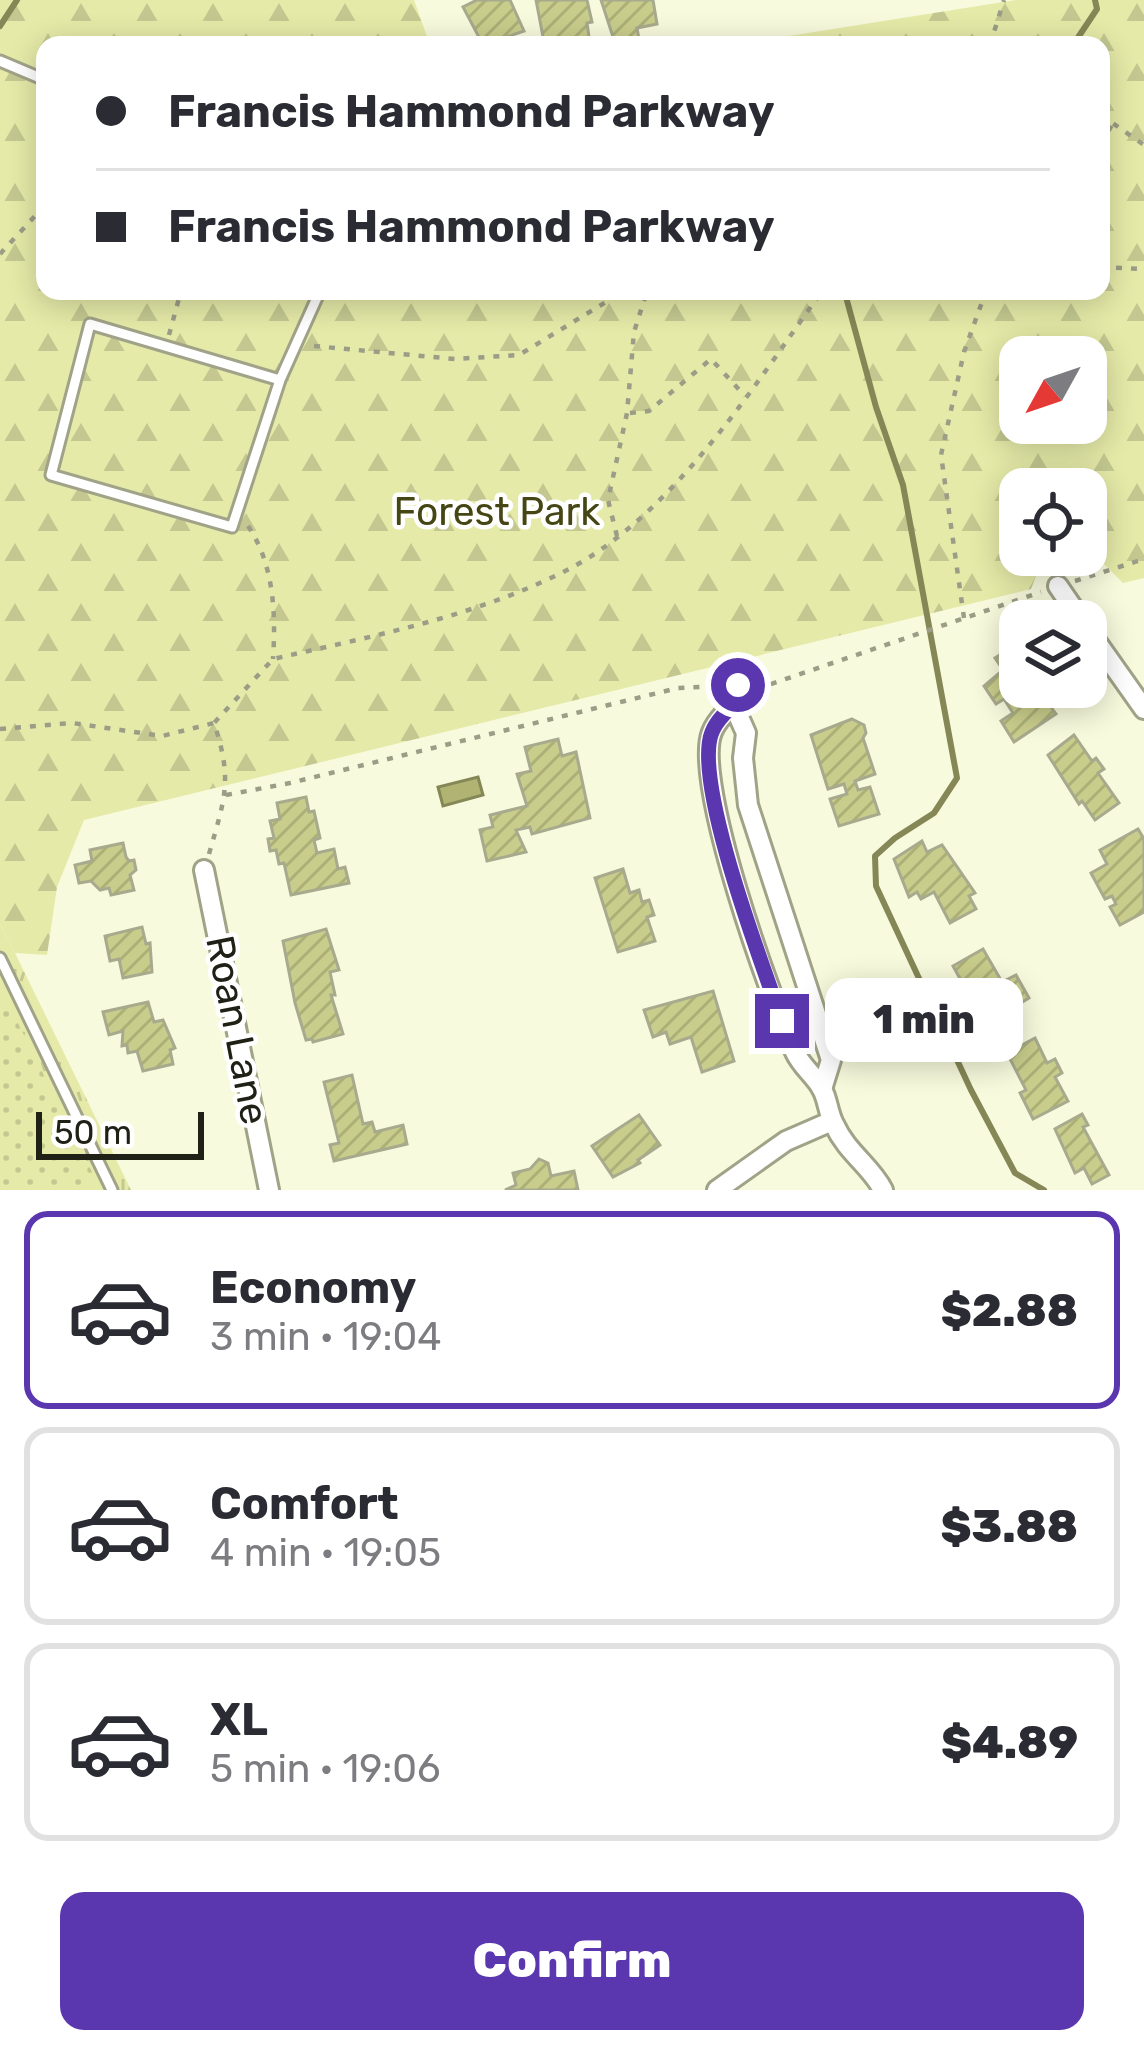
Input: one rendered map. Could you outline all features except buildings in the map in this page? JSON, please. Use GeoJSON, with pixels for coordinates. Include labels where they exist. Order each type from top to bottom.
{"type":"FeatureCollection","features":[{"type":"Feature","properties":{"kind":"street"},"geometry":{"type":"LineString","coordinates":[[1058,586],[1068,600]]}},
{"type":"Feature","properties":{"kind":"street"},"geometry":{"type":"LineString","coordinates":[[1107,657],[1144,709]]}},
{"type":"Feature","properties":{"kind":"street"},"geometry":{"type":"LineString","coordinates":[[738,685],[734,706],[712,732],[710,770],[717,815],[798,1059],[822,1089],[832,1121],[851,1155],[883,1190]]}},
{"type":"Feature","properties":{"kind":"street"},"geometry":{"type":"LineString","coordinates":[[734,706],[746,733],[743,758],[748,805],[831,1060],[822,1089]]}},
{"type":"Feature","properties":{"kind":"street","name":"Roan Lane"},"geometry":{"type":"LineString","coordinates":[[204,870],[269,1190]]}},
{"type":"Feature","properties":{"kind":"street"},"geometry":{"type":"LineString","coordinates":[[717,1190],[786,1141],[832,1121]]}},
{"type":"Feature","properties":{"kind":"lane"},"geometry":{"type":"LineString","coordinates":[[0,61],[36,76]]}},
{"type":"Feature","properties":{"kind":"lane"},"geometry":{"type":"LineString","coordinates":[[280,380],[90,324],[52,475],[232,527],[280,380],[316,300]]}},
{"type":"Feature","properties":{"kind":"lane"},"geometry":{"type":"LineString","coordinates":[[0,958],[112,1190]]}},
{"type":"Feature","properties":{"kind":"path"},"geometry":{"type":"LineString","coordinates":[[993,36],[1004,0]]}},
{"type":"Feature","properties":{"kind":"path"},"geometry":{"type":"LineString","coordinates":[[1110,121],[1144,145]]}},
{"type":"Feature","properties":{"kind":"path"},"geometry":{"type":"LineString","coordinates":[[1110,128],[1113,123]]}},
{"type":"Feature","properties":{"kind":"path"},"geometry":{"type":"LineString","coordinates":[[0,254],[36,215]]}},
{"type":"Feature","properties":{"kind":"path"},"geometry":{"type":"LineString","coordinates":[[1110,267],[1144,269]]}},
{"type":"Feature","properties":{"kind":"path"},"geometry":{"type":"LineString","coordinates":[[166,346],[179,300]]}},
{"type":"Feature","properties":{"kind":"path"},"geometry":{"type":"LineString","coordinates":[[296,344],[455,359],[519,355],[610,300]]}},
{"type":"Feature","properties":{"kind":"path"},"geometry":{"type":"LineString","coordinates":[[616,536],[608,500],[627,413],[634,332],[644,300]]}},
{"type":"Feature","properties":{"kind":"path"},"geometry":{"type":"LineString","coordinates":[[0,729],[72,723],[162,736],[214,723],[273,658],[450,617],[571,567],[616,536],[677,482],[815,300]]}},
{"type":"Feature","properties":{"kind":"path"},"geometry":{"type":"LineString","coordinates":[[964,618],[941,455],[964,352],[983,300]]}},
{"type":"Feature","properties":{"kind":"path"},"geometry":{"type":"LineString","coordinates":[[627,413],[649,411],[711,359],[746,396]]}},
{"type":"Feature","properties":{"kind":"path"},"geometry":{"type":"LineString","coordinates":[[237,509],[264,549],[276,619],[273,658]]}},
{"type":"Feature","properties":{"kind":"path"},"geometry":{"type":"LineString","coordinates":[[226,795],[678,688],[768,685],[948,623]]}},
{"type":"Feature","properties":{"kind":"path"},"geometry":{"type":"LineString","coordinates":[[204,870],[226,795],[227,763],[214,723]]}},
{"type":"Feature","properties":{"kind":"green space","name":"Forest Park"},"geometry":{"type":"Polygon","coordinates":[[[0,0],[414,0],[427,36],[36,36],[36,300],[1110,300],[1110,36],[789,36],[1016,0],[1144,0],[1144,578],[1123,583],[1107,567],[1107,468],[999,468],[999,576],[1036,576],[1031,589],[84,820],[57,887],[47,955],[15,953],[0,924],[0,0]]]}},
{"type":"Feature","properties":{"kind":"green space"},"geometry":{"type":"Polygon","coordinates":[[[0,924],[15,953],[131,1190],[0,1190],[0,924]]]}},
{"type":"Feature","properties":{"kind":"green space"},"geometry":{"type":"Polygon","coordinates":[[[0,987],[101,1190],[0,1190],[0,987]]]}},
{"type":"Feature","properties":{"kind":"shaded area"},"geometry":{"type":"Polygon","coordinates":[[[478,777],[483,795],[443,806],[438,787],[478,777]]]}},
{"type":"Feature","properties":{"kind":"waterway"},"geometry":{"type":"LineString","coordinates":[[0,26],[17,0]]}},
{"type":"Feature","properties":{"kind":"waterway"},"geometry":{"type":"LineString","coordinates":[[1079,36],[1097,9],[1095,0]]}},
{"type":"Feature","properties":{"kind":"waterway"},"geometry":{"type":"LineString","coordinates":[[847,300],[903,485],[957,778],[934,813],[875,856],[876,886],[1015,1173],[1044,1190]]}},
{"type":"Feature","properties":{"kind":"route"},"geometry":{"type":"LineString","coordinates":[[738,685],[734,706],[712,732],[710,770],[717,815],[782,1021]]}}]}
